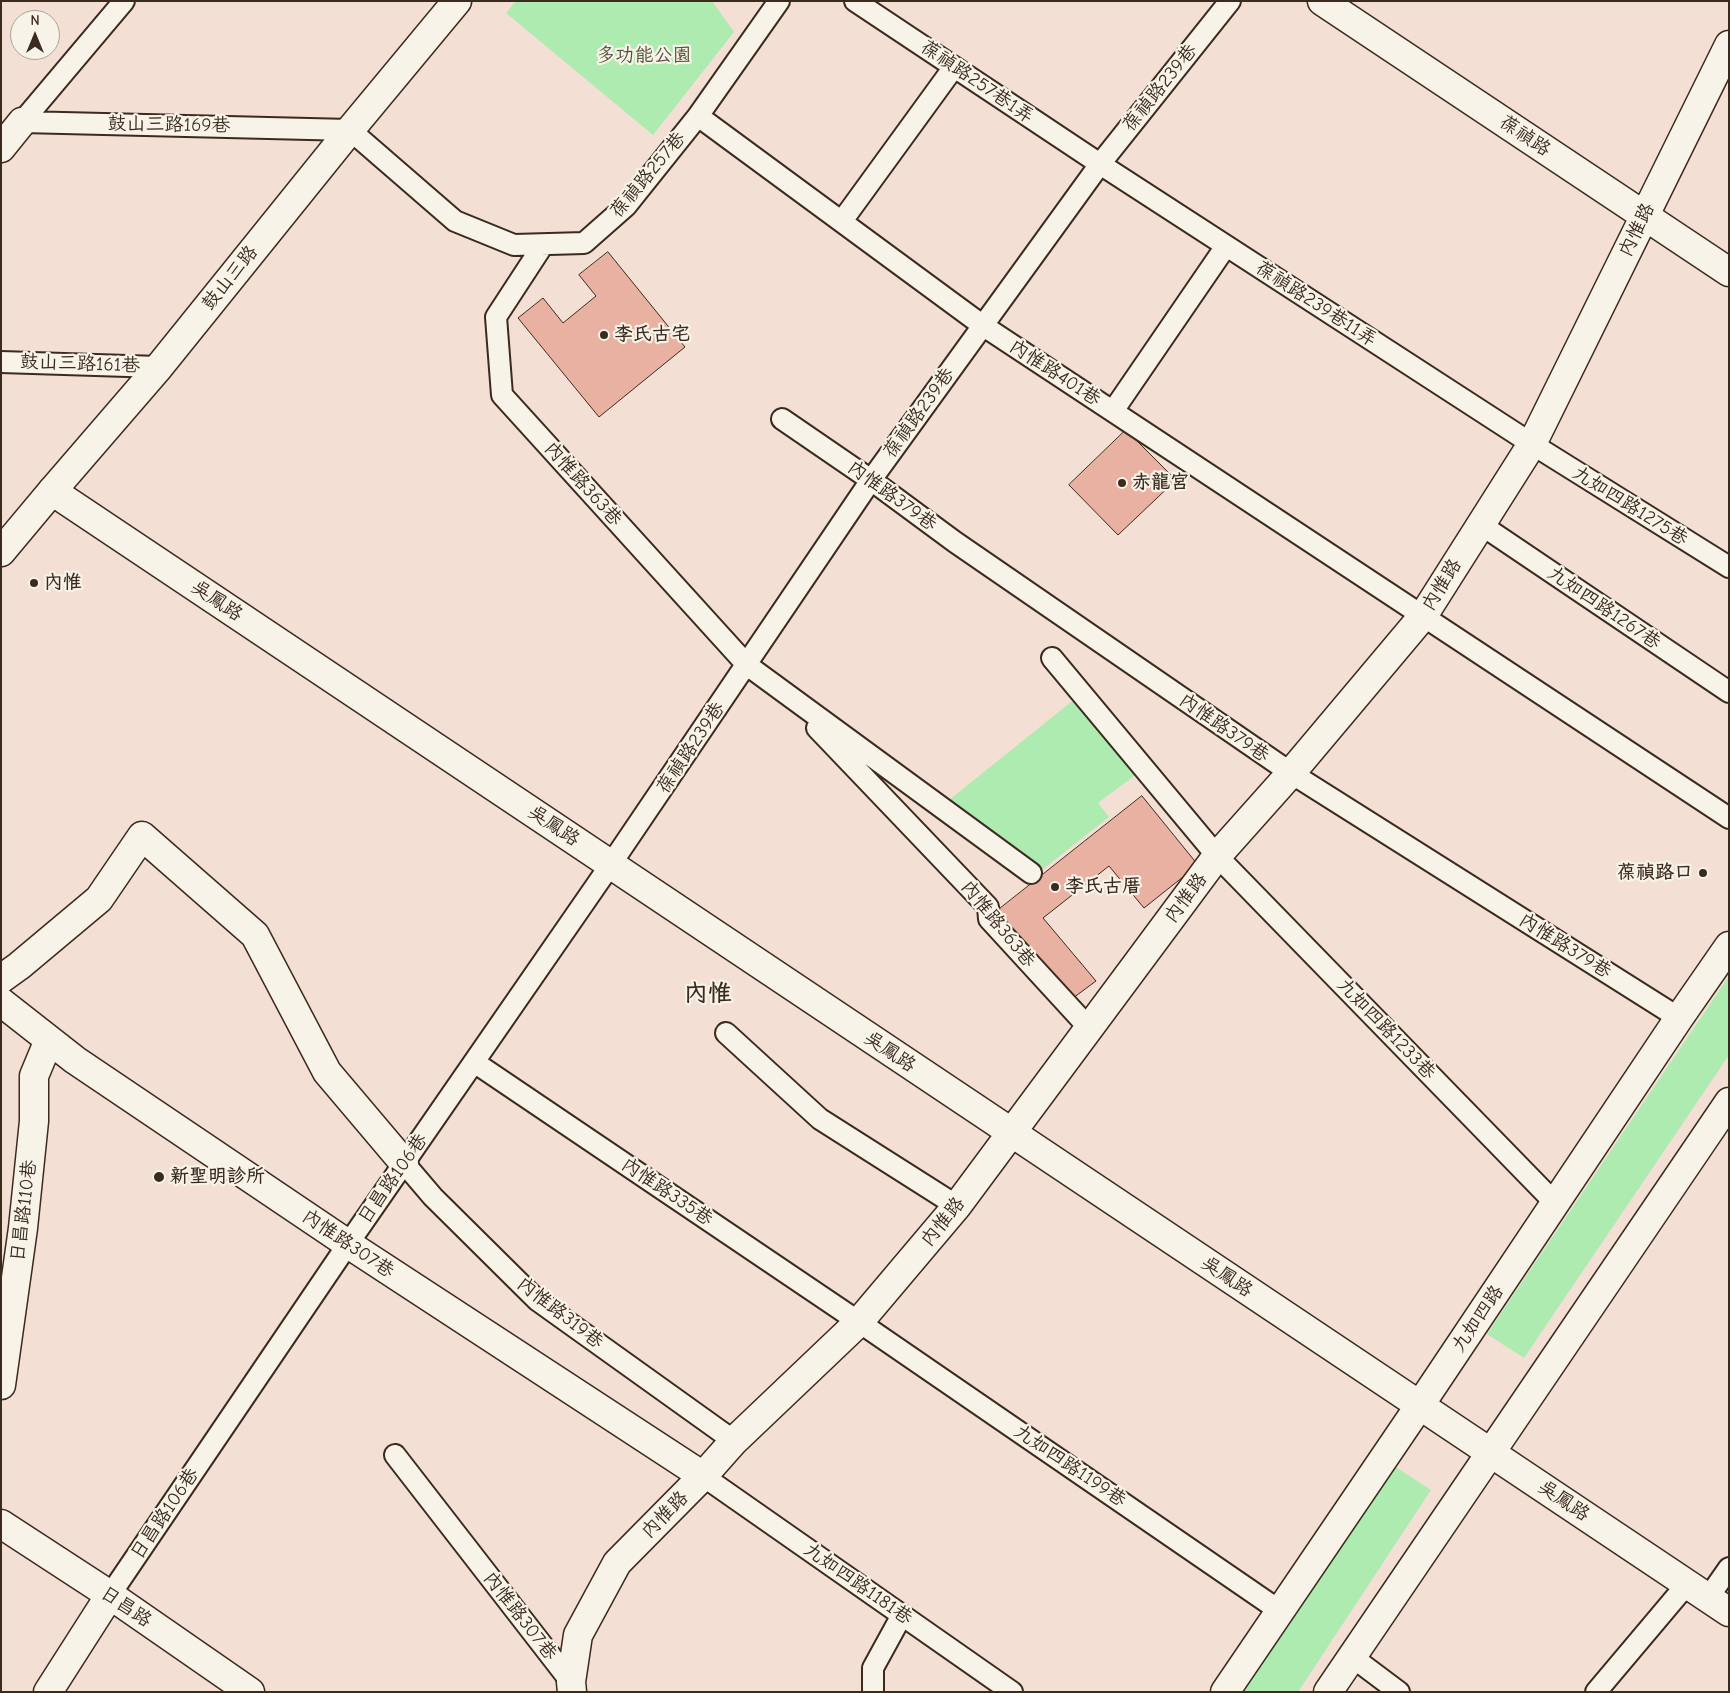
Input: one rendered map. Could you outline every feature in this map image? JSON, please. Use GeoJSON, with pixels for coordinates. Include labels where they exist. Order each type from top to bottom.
{"type":"FeatureCollection","features":[{"type":"Feature","properties":{"kind":"street","name":"鼓山三路"},"geometry":{"type":"LineString","coordinates":[[1,552],[159,367],[350,130],[457,1]]}},
{"type":"Feature","properties":{"kind":"street","name":"葆禎路"},"geometry":{"type":"LineString","coordinates":[[1322,1],[1729,272]]}},
{"type":"Feature","properties":{"kind":"street","name":"內惟路"},"geometry":{"type":"LineString","coordinates":[[572,1687],[578,1635],[617,1564],[703,1476],[734,1441],[859,1322],[957,1206],[1217,856],[1291,773],[1423,616],[1532,444],[1729,45]]}},
{"type":"Feature","properties":{"kind":"street"},"geometry":{"type":"LineString","coordinates":[[1,148],[22,122]]}},
{"type":"Feature","properties":{"kind":"street","name":"吳鳳路"},"geometry":{"type":"LineString","coordinates":[[52,491],[1708,1598]]}},
{"type":"Feature","properties":{"kind":"street"},"geometry":{"type":"LineString","coordinates":[[1,979],[20,966],[99,900],[142,836],[255,935],[327,1072],[404,1163]]}},
{"type":"Feature","properties":{"kind":"street","name":"九如四路"},"geometry":{"type":"LineString","coordinates":[[1225,1692],[1729,946]]}},
{"type":"Feature","properties":{"kind":"street","name":"內惟路307巷"},"geometry":{"type":"LineString","coordinates":[[1,1002],[75,1060],[348,1244],[703,1476]]}},
{"type":"Feature","properties":{"kind":"street","name":"日昌路110巷"},"geometry":{"type":"LineString","coordinates":[[1,1385],[24,1228],[34,1121],[34,1076],[49,1040]]}},
{"type":"Feature","properties":{"kind":"street"},"geometry":{"type":"LineString","coordinates":[[1328,1692],[1729,1102]]}},
{"type":"Feature","properties":{"kind":"street","name":"日昌路"},"geometry":{"type":"LineString","coordinates":[[1,1524],[250,1692]]}},
{"type":"Feature","properties":{"kind":"street"},"geometry":{"type":"LineString","coordinates":[[48,1692],[110,1596]]}},
{"type":"Feature","properties":{"kind":"lane"},"geometry":{"type":"LineString","coordinates":[[22,122],[124,1]]}},
{"type":"Feature","properties":{"kind":"lane","name":"葆禎路257巷"},"geometry":{"type":"LineString","coordinates":[[350,130],[455,221],[514,245],[584,244],[626,206],[698,116],[779,1]]}},
{"type":"Feature","properties":{"kind":"lane","name":"葆禎路257巷1弄"},"geometry":{"type":"LineString","coordinates":[[855,1],[1100,164]]}},
{"type":"Feature","properties":{"kind":"lane","name":"葆禎路239巷"},"geometry":{"type":"LineString","coordinates":[[611,864],[871,480],[982,325],[1100,164],[1230,1]]}},
{"type":"Feature","properties":{"kind":"lane"},"geometry":{"type":"LineString","coordinates":[[842,221],[954,67]]}},
{"type":"Feature","properties":{"kind":"lane","name":"內惟路401巷"},"geometry":{"type":"LineString","coordinates":[[698,116],[982,325],[1729,818]]}},
{"type":"Feature","properties":{"kind":"lane","name":"鼓山三路169巷"},"geometry":{"type":"LineString","coordinates":[[22,122],[350,130]]}},
{"type":"Feature","properties":{"kind":"lane","name":"葆禎路239巷11弄"},"geometry":{"type":"LineString","coordinates":[[1100,164],[1532,444]]}},
{"type":"Feature","properties":{"kind":"lane","name":"內惟路363巷"},"geometry":{"type":"LineString","coordinates":[[543,245],[496,317],[502,395],[747,665],[1031,873]]}},
{"type":"Feature","properties":{"kind":"lane"},"geometry":{"type":"LineString","coordinates":[[1113,411],[1226,246]]}},
{"type":"Feature","properties":{"kind":"lane","name":"鼓山三路161巷"},"geometry":{"type":"LineString","coordinates":[[1,362],[159,367]]}},
{"type":"Feature","properties":{"kind":"lane","name":"內惟路379巷"},"geometry":{"type":"LineString","coordinates":[[782,419],[871,480],[955,542],[1291,773],[1679,1018]]}},
{"type":"Feature","properties":{"kind":"lane","name":"九如四路1275巷"},"geometry":{"type":"LineString","coordinates":[[1532,444],[1729,567]]}},
{"type":"Feature","properties":{"kind":"lane","name":"九如四路1267巷"},"geometry":{"type":"LineString","coordinates":[[1480,524],[1729,692]]}},
{"type":"Feature","properties":{"kind":"lane"},"geometry":{"type":"LineString","coordinates":[[1052,658],[1217,856]]}},
{"type":"Feature","properties":{"kind":"lane","name":"內惟路363巷"},"geometry":{"type":"LineString","coordinates":[[780,689],[988,907],[989,918],[1089,1028]]}},
{"type":"Feature","properties":{"kind":"lane"},"geometry":{"type":"LineString","coordinates":[[906,821],[928,797]]}},
{"type":"Feature","properties":{"kind":"lane","name":"九如四路1233巷"},"geometry":{"type":"LineString","coordinates":[[1217,856],[1555,1203]]}},
{"type":"Feature","properties":{"kind":"lane","name":"日昌路106巷"},"geometry":{"type":"LineString","coordinates":[[110,1596],[348,1244],[611,864]]}},
{"type":"Feature","properties":{"kind":"lane"},"geometry":{"type":"LineString","coordinates":[[726,1034],[820,1119],[957,1206]]}},
{"type":"Feature","properties":{"kind":"lane","name":"內惟路335巷"},"geometry":{"type":"LineString","coordinates":[[474,1062],[859,1322]]}},
{"type":"Feature","properties":{"kind":"lane","name":"內惟路319巷"},"geometry":{"type":"LineString","coordinates":[[404,1163],[433,1197],[537,1300],[734,1441]]}},
{"type":"Feature","properties":{"kind":"lane","name":"九如四路1199巷"},"geometry":{"type":"LineString","coordinates":[[859,1322],[1280,1611]]}},
{"type":"Feature","properties":{"kind":"lane","name":"內惟路307巷"},"geometry":{"type":"LineString","coordinates":[[395,1455],[572,1687]]}},
{"type":"Feature","properties":{"kind":"lane","name":"九如四路1181巷"},"geometry":{"type":"LineString","coordinates":[[703,1476],[1012,1692]]}},
{"type":"Feature","properties":{"kind":"lane"},"geometry":{"type":"LineString","coordinates":[[1596,1692],[1708,1598],[1729,1568]]}},
{"type":"Feature","properties":{"kind":"lane"},"geometry":{"type":"LineString","coordinates":[[873,1692],[873,1668],[902,1615]]}},
{"type":"Feature","properties":{"kind":"lane"},"geometry":{"type":"LineString","coordinates":[[1351,1656],[1399,1692]]}},
{"type":"Feature","properties":{"kind":"green space","name":"多功能公園"},"geometry":{"type":"Polygon","coordinates":[[[516,1],[712,1],[734,32],[653,135],[506,13],[516,1]]]}},
{"type":"Feature","properties":{"kind":"green space"},"geometry":{"type":"Polygon","coordinates":[[[1076,698],[1138,773],[1098,803],[1109,817],[1043,869],[949,800],[1076,698]]]}},
{"type":"Feature","properties":{"kind":"green space"},"geometry":{"type":"Polygon","coordinates":[[[1729,976],[1729,1055],[1524,1358],[1487,1334],[1729,976]]]}},
{"type":"Feature","properties":{"kind":"green space"},"geometry":{"type":"Polygon","coordinates":[[[1391,1464],[1431,1490],[1298,1692],[1242,1692],[1391,1464]]]}},
{"type":"Feature","properties":{"kind":"building","name":"李氏古宅"},"geometry":{"type":"Polygon","coordinates":[[[608,252],[685,347],[599,417],[518,318],[543,298],[563,323],[596,296],[579,275],[608,252]]]}},
{"type":"Feature","properties":{"kind":"building","name":"赤龍宮"},"geometry":{"type":"Polygon","coordinates":[[[1126,430],[1176,480],[1118,535],[1069,485],[1126,430]]]}},
{"type":"Feature","properties":{"kind":"building","name":"李氏古厝"},"geometry":{"type":"Polygon","coordinates":[[[1142,796],[1198,865],[1144,908],[1109,866],[1043,918],[1096,981],[1073,998],[997,911],[1142,796]]]}},
{"type":"Feature","properties":{"kind":"place","name":"李氏古宅"},"geometry":{"type":"Point","coordinates":[604,335]}},
{"type":"Feature","properties":{"kind":"place","name":"赤龍宮"},"geometry":{"type":"Point","coordinates":[1122,483]}},
{"type":"Feature","properties":{"kind":"place","name":"內惟"},"geometry":{"type":"Point","coordinates":[34,583]}},
{"type":"Feature","properties":{"kind":"place","name":"葆禎路口"},"geometry":{"type":"Point","coordinates":[1703,873]}},
{"type":"Feature","properties":{"kind":"place","name":"李氏古厝"},"geometry":{"type":"Point","coordinates":[1055,887]}},
{"type":"Feature","properties":{"kind":"place","name":"新聖明診所"},"geometry":{"type":"Point","coordinates":[159,1177]}},
{"type":"Feature","properties":{"kind":"district","name":"内惟"},"geometry":{"type":"Point","coordinates":[708,994]}}]}
